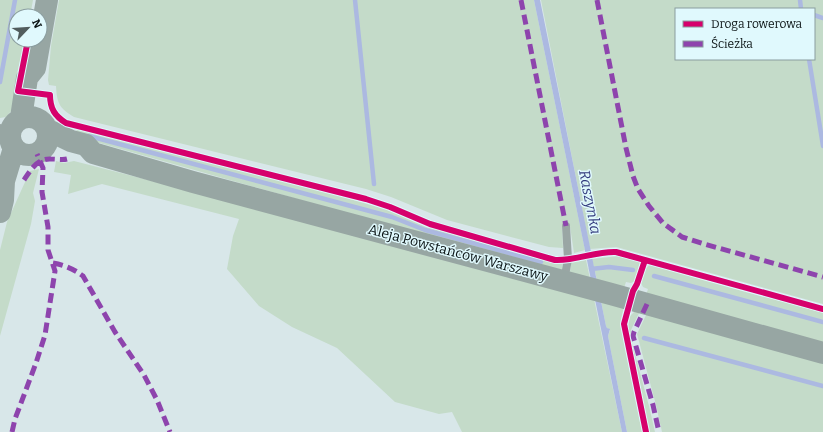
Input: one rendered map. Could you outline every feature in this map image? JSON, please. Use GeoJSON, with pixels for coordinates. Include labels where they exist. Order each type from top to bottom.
{"type":"FeatureCollection","features":[{"type":"Feature","properties":{"kind":"street"},"geometry":{"type":"LineString","coordinates":[[2,206],[4,181],[26,135],[40,81],[35,68],[47,0]]}},
{"type":"Feature","properties":{"kind":"street","name":"Aleja Powstańców Warszawy"},"geometry":{"type":"LineString","coordinates":[[26,135],[71,141],[86,145],[93,153],[193,182],[611,294],[823,353]]}},
{"type":"Feature","properties":{"kind":"lane"},"geometry":{"type":"LineString","coordinates":[[566,226],[568,259],[573,284]]}},
{"type":"Feature","properties":{"kind":"green space"},"geometry":{"type":"Polygon","coordinates":[[[0,0],[33,0],[32,8],[8,8],[8,48],[23,48],[17,74],[13,109],[6,117],[0,118],[0,0]]]}},
{"type":"Feature","properties":{"kind":"green space"},"geometry":{"type":"Polygon","coordinates":[[[59,0],[534,0],[585,250],[574,253],[570,226],[562,227],[563,248],[549,247],[447,220],[391,197],[366,189],[74,117],[62,108],[58,101],[56,86],[49,85],[48,80],[51,46],[59,0]]]}},
{"type":"Feature","properties":{"kind":"green space"},"geometry":{"type":"Polygon","coordinates":[[[541,0],[823,0],[823,304],[616,247],[590,249],[541,0]]]}},
{"type":"Feature","properties":{"kind":"green space"},"geometry":{"type":"Polygon","coordinates":[[[77,129],[312,188],[388,210],[426,227],[555,263],[563,263],[562,270],[385,224],[75,136],[77,129]]]}},
{"type":"Feature","properties":{"kind":"green space"},"geometry":{"type":"Polygon","coordinates":[[[56,161],[64,163],[74,161],[246,205],[594,299],[622,432],[462,432],[452,412],[439,414],[395,402],[337,348],[292,327],[259,306],[227,269],[233,236],[239,219],[102,184],[68,194],[71,175],[54,172],[56,161]]]}},
{"type":"Feature","properties":{"kind":"green space"},"geometry":{"type":"Polygon","coordinates":[[[39,169],[33,193],[35,201],[31,224],[0,336],[0,250],[7,222],[30,171],[39,169]]]}},
{"type":"Feature","properties":{"kind":"green space"},"geometry":{"type":"Polygon","coordinates":[[[619,256],[640,262],[635,281],[631,283],[626,282],[624,288],[597,280],[592,259],[619,256]]]}},
{"type":"Feature","properties":{"kind":"green space"},"geometry":{"type":"Polygon","coordinates":[[[586,260],[590,279],[570,272],[571,263],[586,260]]]}},
{"type":"Feature","properties":{"kind":"green space"},"geometry":{"type":"Polygon","coordinates":[[[650,265],[823,313],[823,344],[646,295],[648,289],[643,287],[641,283],[646,268],[650,265]]]}},
{"type":"Feature","properties":{"kind":"green space"},"geometry":{"type":"Polygon","coordinates":[[[601,301],[624,306],[620,324],[642,432],[627,432],[608,336],[610,330],[606,326],[601,301]]]}},
{"type":"Feature","properties":{"kind":"green space"},"geometry":{"type":"Polygon","coordinates":[[[636,310],[640,311],[631,330],[630,336],[655,432],[649,432],[628,328],[630,316],[636,310]]]}},
{"type":"Feature","properties":{"kind":"green space"},"geometry":{"type":"Polygon","coordinates":[[[647,313],[823,362],[823,432],[662,432],[637,334],[647,313]]]}},
{"type":"Feature","properties":{"kind":"water"},"geometry":{"type":"Polygon","coordinates":[[[534,0],[540,0],[606,326],[610,329],[608,336],[627,432],[622,432],[534,0]]]}},
{"type":"Feature","properties":{"kind":"waterway"},"geometry":{"type":"LineString","coordinates":[[0,82],[15,0]]}},
{"type":"Feature","properties":{"kind":"waterway"},"geometry":{"type":"LineString","coordinates":[[355,0],[374,184]]}},
{"type":"Feature","properties":{"kind":"waterway"},"geometry":{"type":"LineString","coordinates":[[800,0],[801,8]]}},
{"type":"Feature","properties":{"kind":"waterway"},"geometry":{"type":"LineString","coordinates":[[815,15],[823,18]]}},
{"type":"Feature","properties":{"kind":"waterway"},"geometry":{"type":"LineString","coordinates":[[809,60],[823,146]]}},
{"type":"Feature","properties":{"kind":"waterway"},"geometry":{"type":"LineString","coordinates":[[89,136],[392,217],[425,230],[541,262]]}},
{"type":"Feature","properties":{"kind":"waterway"},"geometry":{"type":"LineString","coordinates":[[591,269],[609,267],[633,270]]}},
{"type":"Feature","properties":{"kind":"waterway"},"geometry":{"type":"LineString","coordinates":[[654,276],[823,322]]}},
{"type":"Feature","properties":{"kind":"waterway"},"geometry":{"type":"LineString","coordinates":[[644,338],[823,386]]}},
{"type":"Feature","properties":{"kind":"marked path"},"geometry":{"type":"LineString","coordinates":[[521,0],[566,226]]}},
{"type":"Feature","properties":{"kind":"marked path"},"geometry":{"type":"LineString","coordinates":[[597,0],[626,148],[633,176],[638,189],[649,206],[663,223],[682,237],[823,277]]}},
{"type":"Feature","properties":{"kind":"marked path"},"geometry":{"type":"LineString","coordinates":[[12,432],[15,419],[45,335],[55,271],[48,250],[48,227],[42,192],[43,168],[37,154]]}},
{"type":"Feature","properties":{"kind":"marked path"},"geometry":{"type":"LineString","coordinates":[[24,180],[34,166],[46,159],[67,159]]}},
{"type":"Feature","properties":{"kind":"marked path"},"geometry":{"type":"LineString","coordinates":[[53,263],[76,271],[83,276],[115,332],[144,375],[157,400],[170,432]]}},
{"type":"Feature","properties":{"kind":"marked path"},"geometry":{"type":"LineString","coordinates":[[647,304],[633,336],[653,405],[659,432]]}},
{"type":"Feature","properties":{"kind":"cycle path"},"geometry":{"type":"LineString","coordinates":[[26,48],[18,91],[50,95],[54,112],[66,123],[366,199],[390,207],[430,224],[555,260],[616,252],[823,309]]}},
{"type":"Feature","properties":{"kind":"cycle path"},"geometry":{"type":"LineString","coordinates":[[645,260],[637,284],[633,291],[624,324],[646,432]]}},
{"type":"Feature","properties":{"kind":"water label","name":"Raszynka"},"geometry":{"type":"Point","coordinates":[590,202]}}]}
